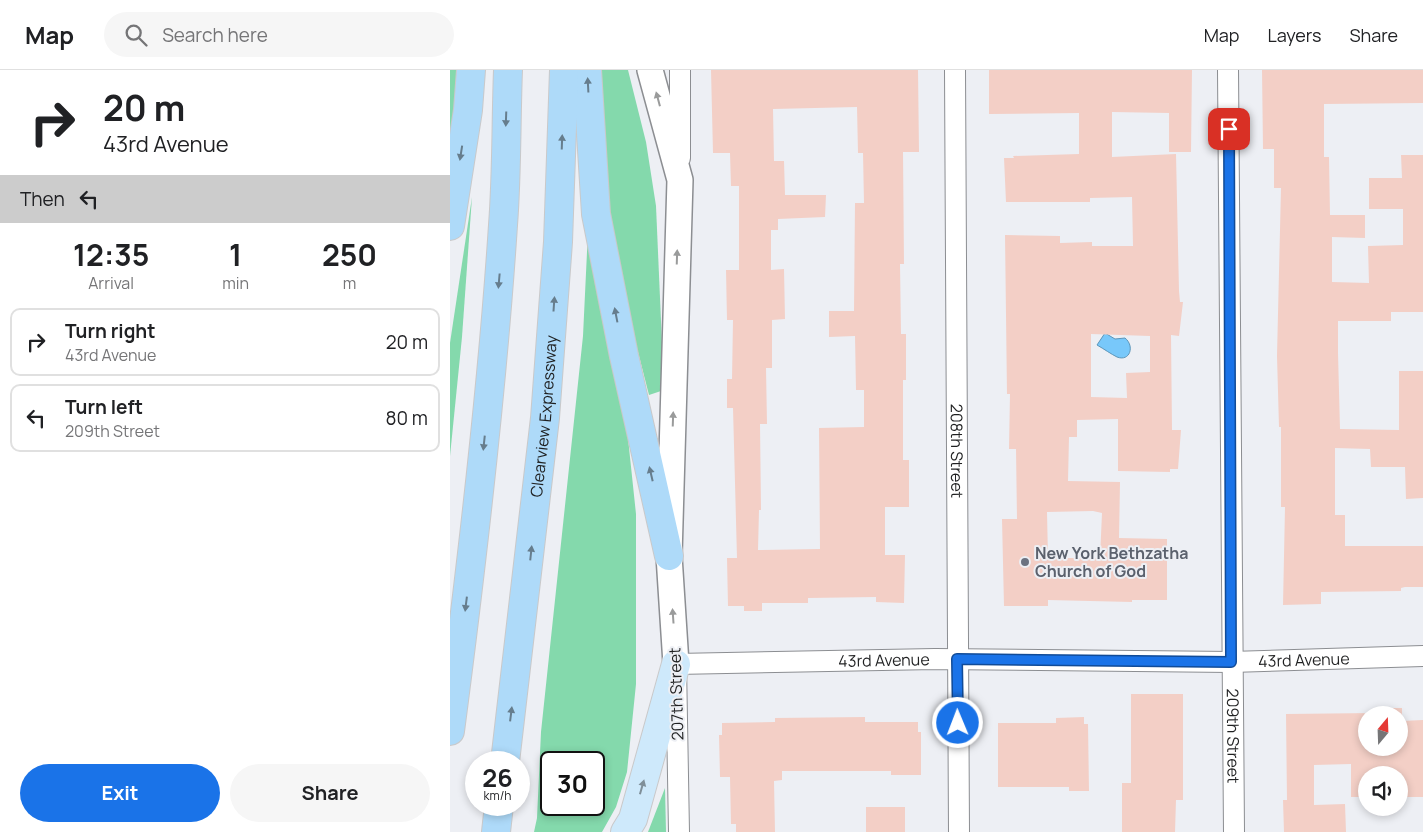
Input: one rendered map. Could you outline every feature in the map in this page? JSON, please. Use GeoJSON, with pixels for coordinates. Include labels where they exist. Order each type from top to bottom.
{"type":"FeatureCollection","features":[{"type":"Feature","properties":{"kind":"highway"},"geometry":{"type":"LineString","coordinates":[[450,226],[468,110],[471,70]]}},
{"type":"Feature","properties":{"kind":"highway"},"geometry":{"type":"LineString","coordinates":[[450,731],[472,564],[490,396],[503,223],[508,70]]}},
{"type":"Feature","properties":{"kind":"highway","name":"Clearview Expressway"},"geometry":{"type":"LineString","coordinates":[[506,751],[546,418],[558,242],[564,70]]}},
{"type":"Feature","properties":{"kind":"highway"},"geometry":{"type":"LineString","coordinates":[[587,70],[596,214],[624,356],[669,556]]}},
{"type":"Feature","properties":{"kind":"highway"},"geometry":{"type":"LineString","coordinates":[[496,832],[498,816]]}},
{"type":"Feature","properties":{"kind":"main road"},"geometry":{"type":"LineString","coordinates":[[625,832],[633,819],[676,664]]}},
{"type":"Feature","properties":{"kind":"street"},"geometry":{"type":"LineString","coordinates":[[650,70],[680,180]]}},
{"type":"Feature","properties":{"kind":"street"},"geometry":{"type":"LineString","coordinates":[[669,556],[680,180],[680,70]]}},
{"type":"Feature","properties":{"kind":"street","name":"208th Street"},"geometry":{"type":"LineString","coordinates":[[954,70],[959,832]]}},
{"type":"Feature","properties":{"kind":"street","name":"209th Street"},"geometry":{"type":"LineString","coordinates":[[1228,70],[1231,662],[1234,832]]}},
{"type":"Feature","properties":{"kind":"street","name":"207th Street"},"geometry":{"type":"LineString","coordinates":[[669,556],[676,664],[679,832]]}},
{"type":"Feature","properties":{"kind":"street","name":"43rd Avenue"},"geometry":{"type":"LineString","coordinates":[[676,664],[957,659],[1231,662],[1423,656]]}},
{"type":"Feature","properties":{"kind":"green space"},"geometry":{"type":"Polygon","coordinates":[[[450,70],[462,70],[450,166],[450,70]]]}},
{"type":"Feature","properties":{"kind":"green space"},"geometry":{"type":"Polygon","coordinates":[[[599,70],[628,70],[646,142],[656,206],[664,390],[649,395],[618,274],[607,201],[599,70]]]}},
{"type":"Feature","properties":{"kind":"green space"},"geometry":{"type":"Polygon","coordinates":[[[472,197],[462,337],[450,456],[450,343],[472,197]]]}},
{"type":"Feature","properties":{"kind":"green space"},"geometry":{"type":"Polygon","coordinates":[[[588,231],[621,372],[636,514],[636,684],[627,772],[616,807],[602,832],[534,832],[537,818],[540,754],[540,816],[605,816],[605,751],[540,751],[583,336],[588,231]]]}},
{"type":"Feature","properties":{"kind":"green space"},"geometry":{"type":"Polygon","coordinates":[[[665,788],[666,832],[648,832],[665,788]]]}},
{"type":"Feature","properties":{"kind":"water"},"geometry":{"type":"Polygon","coordinates":[[[1105,333],[1115,339],[1125,338],[1130,345],[1128,355],[1121,358],[1117,357],[1097,345],[1105,333]]]}},
{"type":"Feature","properties":{"kind":"building"},"geometry":{"type":"Polygon","coordinates":[[[711,70],[918,70],[919,152],[903,152],[904,264],[900,264],[901,334],[906,334],[906,380],[903,380],[903,460],[909,460],[909,507],[885,507],[885,555],[905,555],[904,603],[876,602],[876,597],[808,598],[808,603],[762,603],[762,611],[744,611],[744,606],[728,606],[727,558],[737,558],[733,408],[727,408],[727,379],[732,379],[733,320],[727,320],[726,270],[739,270],[739,186],[731,186],[730,153],[713,153],[711,70]],[[857,107],[773,109],[774,161],[784,161],[785,195],[826,195],[825,217],[778,219],[778,230],[771,230],[771,270],[784,269],[785,319],[772,320],[772,368],[766,368],[767,424],[760,424],[761,510],[759,510],[758,550],[820,549],[819,428],[864,427],[864,390],[856,390],[855,336],[829,337],[829,311],[854,311],[855,203],[864,203],[863,153],[858,153],[857,107]]]}},
{"type":"Feature","properties":{"kind":"building"},"geometry":{"type":"Polygon","coordinates":[[[989,70],[1192,70],[1191,152],[1169,152],[1169,113],[1112,112],[1112,157],[1176,154],[1179,291],[1180,302],[1183,302],[1179,336],[1171,335],[1172,430],[1181,430],[1178,469],[1170,469],[1170,472],[1118,471],[1118,419],[1077,420],[1077,437],[1069,437],[1068,481],[1120,482],[1119,538],[1167,539],[1167,600],[1132,600],[1132,602],[1048,600],[1048,606],[1004,606],[1002,519],[1017,519],[1016,449],[1009,449],[1010,394],[1007,394],[1005,235],[1060,236],[1060,243],[1092,242],[1092,246],[1133,246],[1132,197],[1090,198],[1090,202],[1006,202],[1004,158],[1014,158],[1013,156],[1079,154],[1079,113],[989,114],[989,70]],[[1091,334],[1091,397],[1127,398],[1126,373],[1150,372],[1150,336],[1091,334]],[[1093,511],[1047,512],[1048,558],[1100,558],[1102,513],[1093,511]]]}},
{"type":"Feature","properties":{"kind":"building"},"geometry":{"type":"Polygon","coordinates":[[[1262,70],[1423,70],[1423,103],[1324,104],[1324,157],[1329,157],[1330,215],[1365,215],[1365,238],[1332,237],[1332,282],[1369,283],[1368,246],[1403,245],[1403,209],[1369,209],[1369,178],[1402,178],[1401,155],[1423,155],[1423,312],[1391,312],[1391,321],[1338,321],[1338,353],[1340,429],[1399,430],[1399,371],[1423,371],[1423,498],[1406,499],[1405,467],[1371,467],[1370,449],[1335,448],[1335,515],[1345,515],[1345,546],[1423,546],[1423,587],[1405,587],[1401,588],[1401,591],[1321,592],[1321,604],[1283,605],[1285,507],[1281,507],[1281,427],[1279,427],[1277,356],[1281,188],[1274,188],[1274,149],[1263,149],[1262,70]]]}},
{"type":"Feature","properties":{"kind":"building"},"geometry":{"type":"Polygon","coordinates":[[[1131,694],[1183,694],[1183,800],[1176,800],[1175,832],[1122,832],[1122,783],[1131,783],[1131,694]]]}},
{"type":"Feature","properties":{"kind":"building"},"geometry":{"type":"Polygon","coordinates":[[[1358,713],[1358,756],[1408,756],[1408,721],[1423,720],[1423,797],[1408,797],[1408,766],[1358,766],[1358,797],[1351,797],[1351,764],[1314,765],[1314,805],[1345,804],[1346,832],[1284,832],[1283,800],[1287,800],[1286,714],[1358,713]]]}},
{"type":"Feature","properties":{"kind":"building"},"geometry":{"type":"Polygon","coordinates":[[[865,717],[865,722],[918,722],[918,732],[921,732],[921,775],[891,775],[891,771],[782,771],[782,780],[774,781],[775,832],[736,832],[736,824],[731,824],[730,777],[720,777],[719,735],[722,735],[722,723],[775,722],[775,718],[865,717]]]}},
{"type":"Feature","properties":{"kind":"building"},"geometry":{"type":"Polygon","coordinates":[[[1084,717],[1084,724],[1088,724],[1089,791],[1069,791],[1069,787],[998,787],[998,723],[1056,723],[1056,718],[1084,717]]]}},
{"type":"Feature","properties":{"kind":"building"},"geometry":{"type":"Polygon","coordinates":[[[866,807],[905,807],[905,832],[866,832],[866,807]]]}},
{"type":"Feature","properties":{"kind":"place","name":"New York Bethzatha Church of God"},"geometry":{"type":"Point","coordinates":[1025,562]}},
{"type":"Feature","properties":{"kind":"route"},"geometry":{"type":"LineString","coordinates":[[958,723],[957,659],[1231,662],[1229,129]]}}]}
